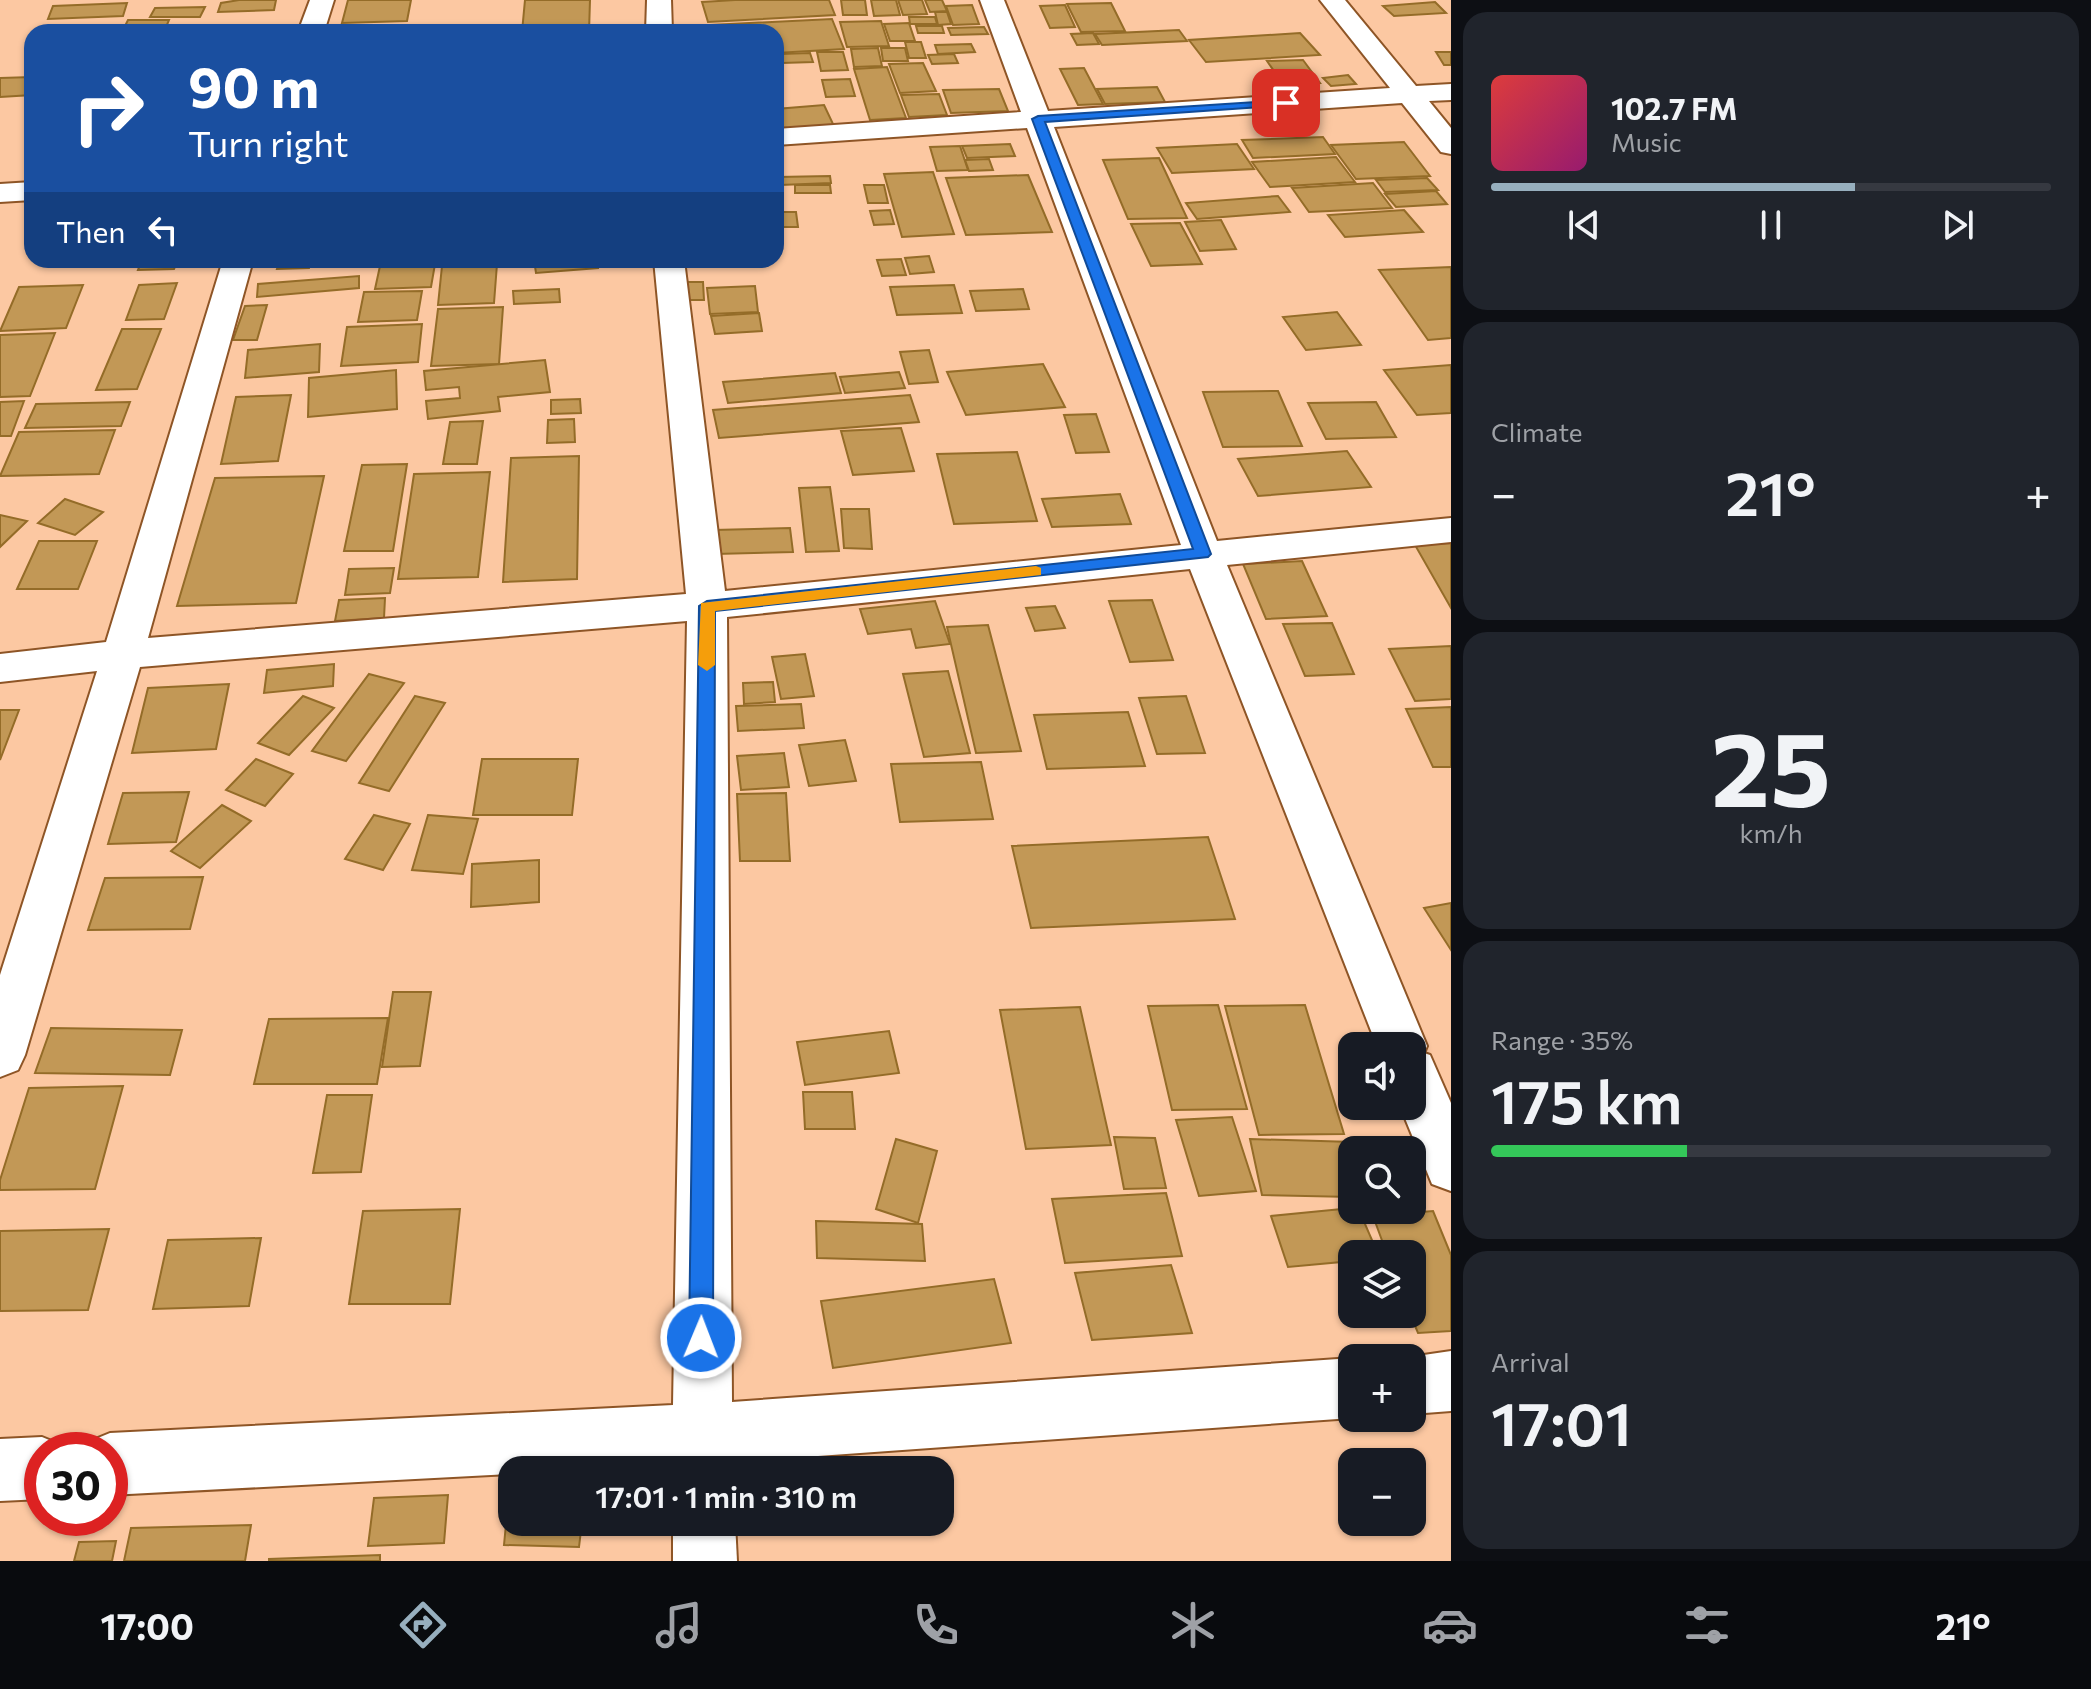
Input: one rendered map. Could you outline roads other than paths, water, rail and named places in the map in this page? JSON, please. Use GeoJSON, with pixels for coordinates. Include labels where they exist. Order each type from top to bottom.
{"type":"FeatureCollection","features":[{"type":"Feature","properties":{"kind":"street"},"geometry":{"type":"LineString","coordinates":[[314,24],[322,0]]}},
{"type":"Feature","properties":{"kind":"street"},"geometry":{"type":"LineString","coordinates":[[659,0],[659,24]]}},
{"type":"Feature","properties":{"kind":"street"},"geometry":{"type":"LineString","coordinates":[[992,0],[1203,554],[1396,1032]]}},
{"type":"Feature","properties":{"kind":"street"},"geometry":{"type":"LineString","coordinates":[[1332,0],[1451,146]]}},
{"type":"Feature","properties":{"kind":"street"},"geometry":{"type":"LineString","coordinates":[[784,136],[1451,92]]}},
{"type":"Feature","properties":{"kind":"street"},"geometry":{"type":"LineString","coordinates":[[0,193],[24,192]]}},
{"type":"Feature","properties":{"kind":"street"},"geometry":{"type":"LineString","coordinates":[[0,1055],[123,654],[236,268]]}},
{"type":"Feature","properties":{"kind":"street"},"geometry":{"type":"LineString","coordinates":[[670,268],[707,606],[701,1452]]}},
{"type":"Feature","properties":{"kind":"street"},"geometry":{"type":"LineString","coordinates":[[0,668],[123,654],[707,606],[1451,530]]}},
{"type":"Feature","properties":{"kind":"street"},"geometry":{"type":"LineString","coordinates":[[1426,1105],[1451,1167]]}},
{"type":"Feature","properties":{"kind":"street"},"geometry":{"type":"LineString","coordinates":[[1426,1383],[1451,1381]]}},
{"type":"Feature","properties":{"kind":"street"},"geometry":{"type":"LineString","coordinates":[[128,1464],[701,1452],[1338,1389]]}},
{"type":"Feature","properties":{"kind":"street"},"geometry":{"type":"LineString","coordinates":[[0,1470],[24,1469]]}},
{"type":"Feature","properties":{"kind":"street"},"geometry":{"type":"LineString","coordinates":[[704,1536],[705,1561]]}}]}
